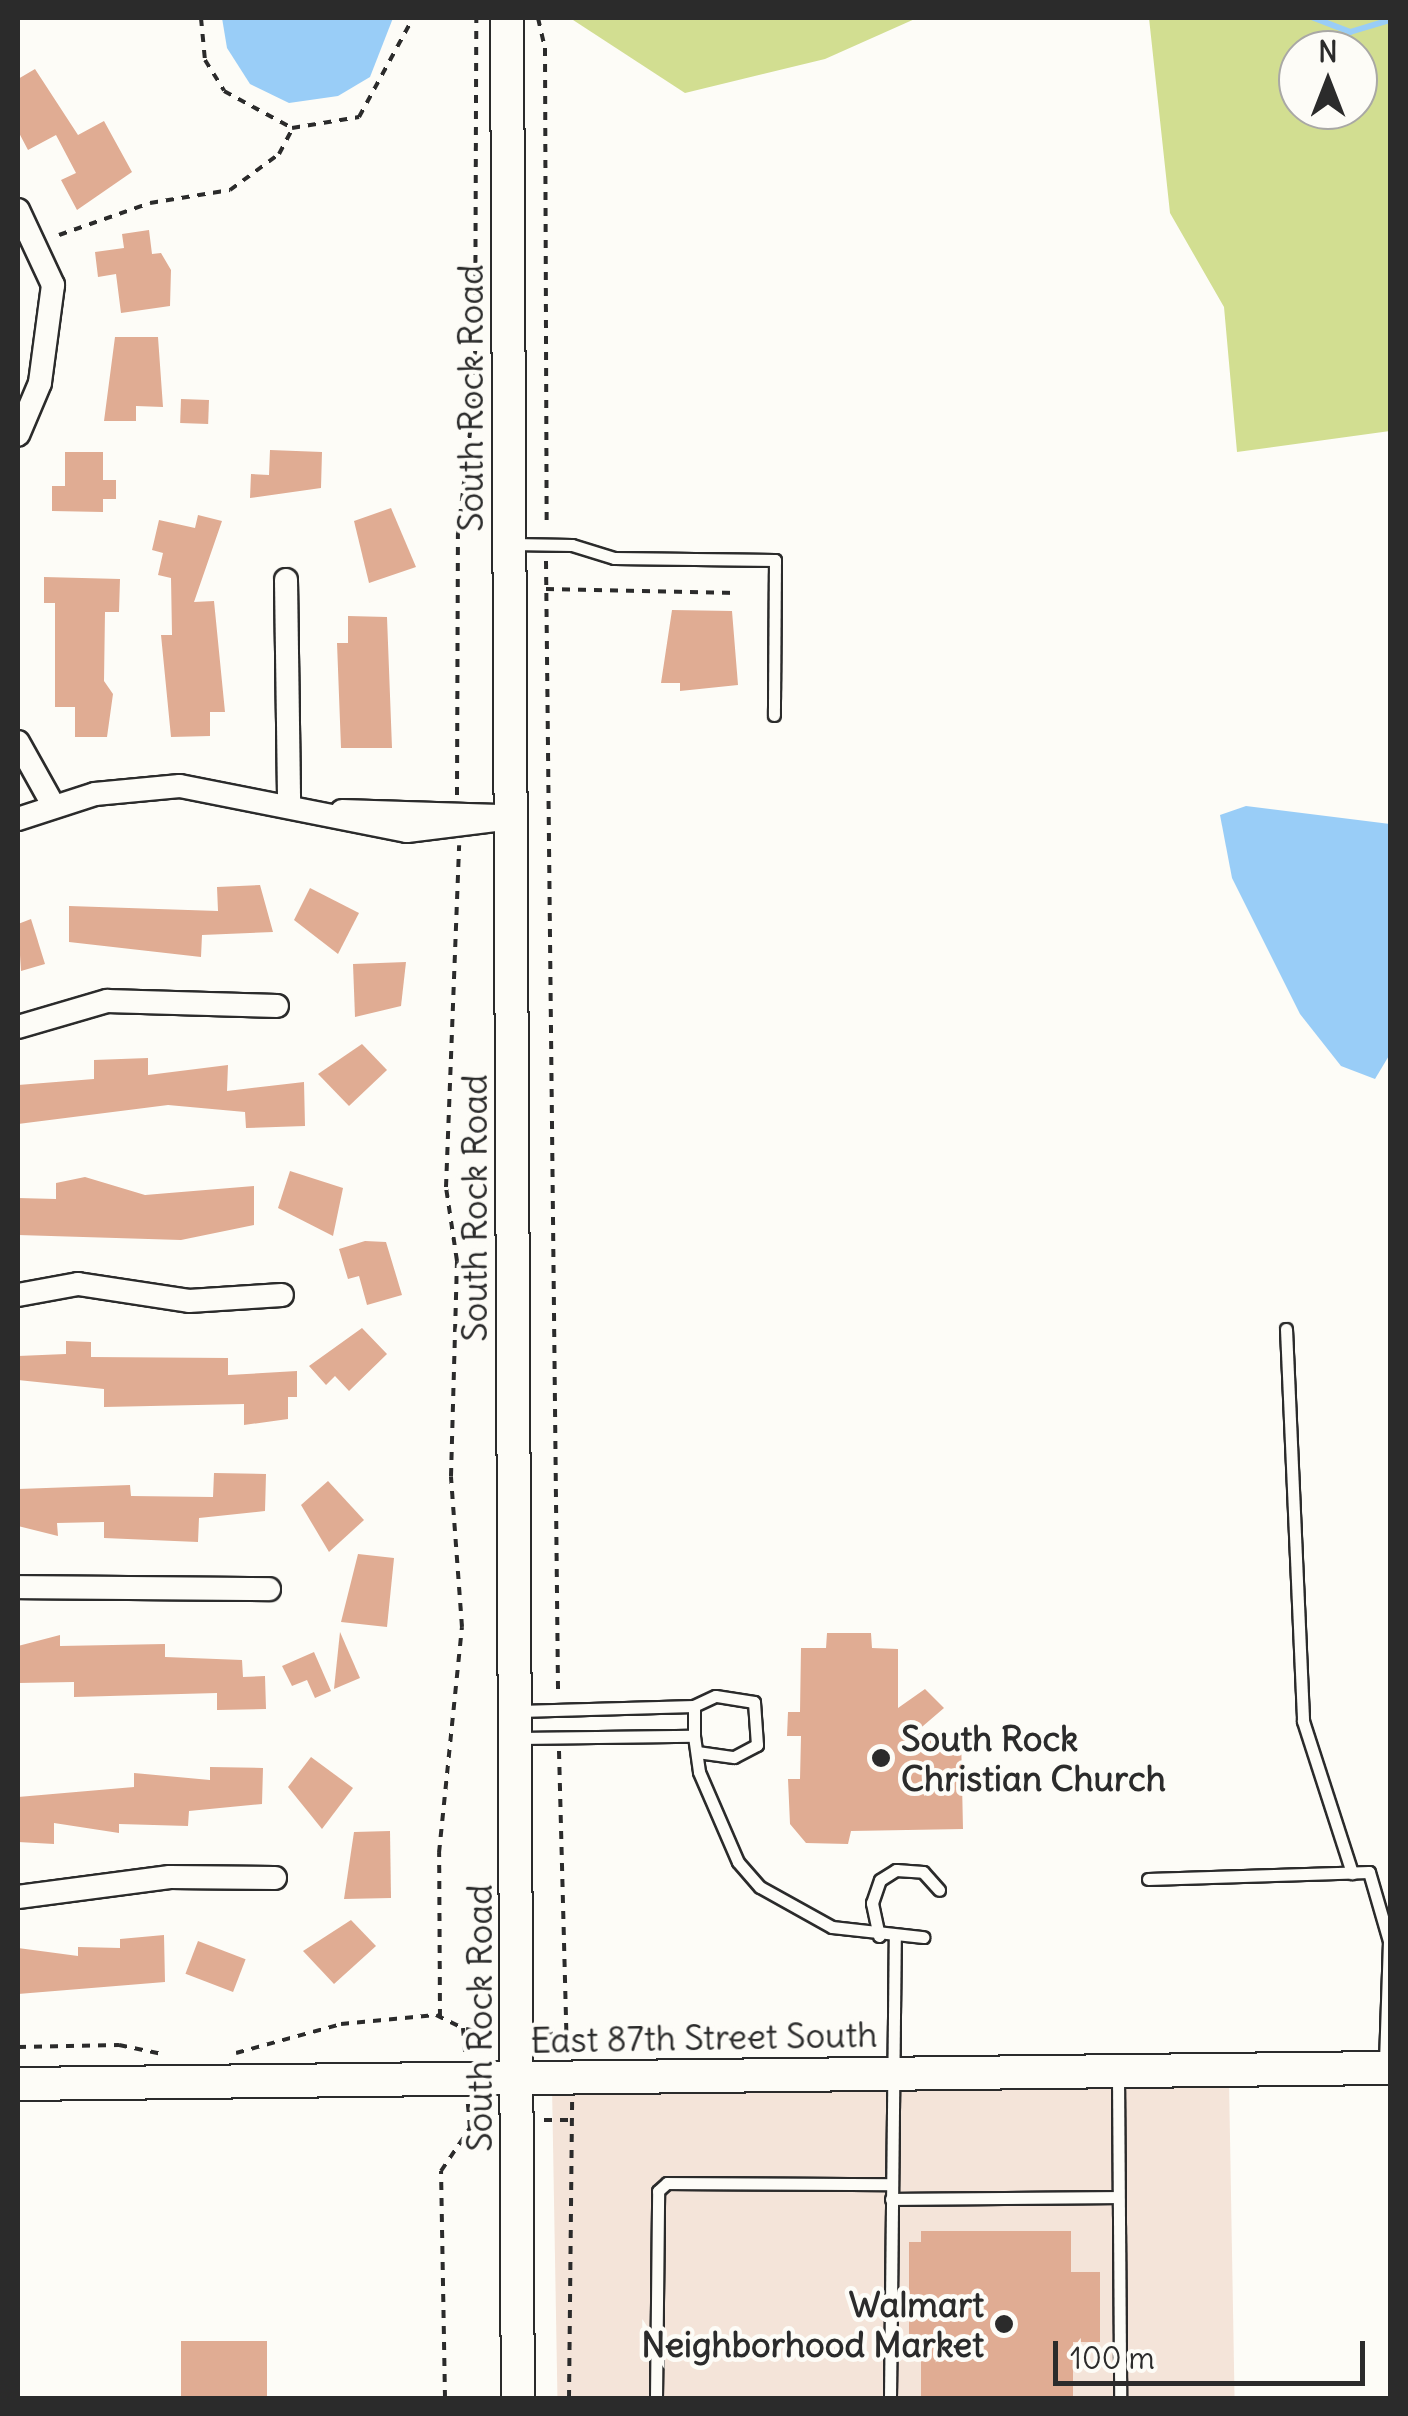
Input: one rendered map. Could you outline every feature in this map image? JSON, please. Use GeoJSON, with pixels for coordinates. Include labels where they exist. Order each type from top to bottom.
{"type":"FeatureCollection","features":[{"type":"Feature","properties":{"kind":"main road","name":"South Rock Road"},"geometry":{"type":"LineString","coordinates":[[508,18],[520,2079],[518,2398]]}},
{"type":"Feature","properties":{"kind":"main road","name":"East 87th Street South"},"geometry":{"type":"LineString","coordinates":[[18,2084],[1388,2068]]}},
{"type":"Feature","properties":{"kind":"street"},"geometry":{"type":"LineString","coordinates":[[18,210],[53,285],[40,383],[18,435]]}},
{"type":"Feature","properties":{"kind":"street"},"geometry":{"type":"LineString","coordinates":[[286,580],[289,805]]}},
{"type":"Feature","properties":{"kind":"street"},"geometry":{"type":"LineString","coordinates":[[18,742],[52,805]]}},
{"type":"Feature","properties":{"kind":"street"},"geometry":{"type":"LineString","coordinates":[[18,819],[52,805],[180,786],[323,812],[458,809],[511,818]]}},
{"type":"Feature","properties":{"kind":"street"},"geometry":{"type":"LineString","coordinates":[[18,1027],[107,1000],[277,1006]]}},
{"type":"Feature","properties":{"kind":"street"},"geometry":{"type":"LineString","coordinates":[[18,1295],[78,1284],[189,1301],[282,1295]]}},
{"type":"Feature","properties":{"kind":"street"},"geometry":{"type":"LineString","coordinates":[[18,1587],[268,1590]]}},
{"type":"Feature","properties":{"kind":"street"},"geometry":{"type":"LineString","coordinates":[[18,1897],[170,1877],[274,1878]]}},
{"type":"Feature","properties":{"kind":"lane"},"geometry":{"type":"LineString","coordinates":[[511,544],[546,545],[614,558],[775,560],[774,715]]}},
{"type":"Feature","properties":{"kind":"lane"},"geometry":{"type":"LineString","coordinates":[[1286,1329],[1304,1721],[1352,1873]]}},
{"type":"Feature","properties":{"kind":"lane"},"geometry":{"type":"LineString","coordinates":[[518,1725],[558,1710],[694,1706],[736,1697],[754,1702],[762,1726],[757,1745],[734,1756],[697,1752]]}},
{"type":"Feature","properties":{"kind":"lane"},"geometry":{"type":"LineString","coordinates":[[694,1706],[697,1752],[716,1822],[760,1887],[832,1927],[879,1936],[923,1937]]}},
{"type":"Feature","properties":{"kind":"lane"},"geometry":{"type":"LineString","coordinates":[[518,1725],[559,1737],[694,1736]]}},
{"type":"Feature","properties":{"kind":"lane"},"geometry":{"type":"LineString","coordinates":[[879,1936],[872,1903],[880,1880],[896,1870],[923,1872],[939,1890]]}},
{"type":"Feature","properties":{"kind":"lane"},"geometry":{"type":"LineString","coordinates":[[1148,1879],[1369,1872],[1388,1941],[1388,2068]]}},
{"type":"Feature","properties":{"kind":"lane"},"geometry":{"type":"LineString","coordinates":[[890,2398],[895,1936]]}},
{"type":"Feature","properties":{"kind":"lane"},"geometry":{"type":"LineString","coordinates":[[1118,2072],[1120,2398]]}},
{"type":"Feature","properties":{"kind":"lane"},"geometry":{"type":"LineString","coordinates":[[656,2398],[658,2191],[667,2183],[892,2184]]}},
{"type":"Feature","properties":{"kind":"lane"},"geometry":{"type":"LineString","coordinates":[[892,2199],[1118,2197]]}},
{"type":"Feature","properties":{"kind":"path"},"geometry":{"type":"LineString","coordinates":[[201,18],[205,60],[224,91],[292,128],[359,117],[413,18]]}},
{"type":"Feature","properties":{"kind":"path"},"geometry":{"type":"LineString","coordinates":[[457,787],[459,519],[475,391],[476,18]]}},
{"type":"Feature","properties":{"kind":"path"},"geometry":{"type":"LineString","coordinates":[[538,18],[545,48],[546,589],[558,1710]]}},
{"type":"Feature","properties":{"kind":"path"},"geometry":{"type":"LineString","coordinates":[[59,235],[150,204],[230,190],[279,154],[292,128]]}},
{"type":"Feature","properties":{"kind":"path"},"geometry":{"type":"LineString","coordinates":[[546,589],[737,593]]}},
{"type":"Feature","properties":{"kind":"path"},"geometry":{"type":"LineString","coordinates":[[440,2017],[438,1853],[462,1642],[451,1476],[456,1261],[446,1187],[459,845]]}},
{"type":"Feature","properties":{"kind":"path"},"geometry":{"type":"LineString","coordinates":[[559,1737],[565,2033]]}},
{"type":"Feature","properties":{"kind":"path"},"geometry":{"type":"LineString","coordinates":[[216,2053],[383,2016],[440,2017],[479,2034]]}},
{"type":"Feature","properties":{"kind":"path"},"geometry":{"type":"LineString","coordinates":[[464,2028],[464,2045]]}},
{"type":"Feature","properties":{"kind":"path"},"geometry":{"type":"LineString","coordinates":[[18,2047],[182,2054]]}},
{"type":"Feature","properties":{"kind":"path"},"geometry":{"type":"LineString","coordinates":[[569,2398],[572,2095]]}},
{"type":"Feature","properties":{"kind":"path"},"geometry":{"type":"LineString","coordinates":[[444,2398],[441,2170],[470,2128],[468,2104]]}},
{"type":"Feature","properties":{"kind":"shaded area"},"geometry":{"type":"Polygon","coordinates":[[[1229,2080],[1235,2398],[557,2398],[552,2092],[1229,2080]]]}},
{"type":"Feature","properties":{"kind":"green space"},"geometry":{"type":"Polygon","coordinates":[[[570,18],[917,18],[825,59],[685,93],[570,18]]]}},
{"type":"Feature","properties":{"kind":"green space"},"geometry":{"type":"Polygon","coordinates":[[[1149,18],[1390,18],[1390,431],[1237,452],[1224,307],[1170,213],[1149,18]]]}},
{"type":"Feature","properties":{"kind":"water"},"geometry":{"type":"Polygon","coordinates":[[[222,18],[393,18],[370,77],[338,96],[289,103],[250,84],[227,48],[222,18]]]}},
{"type":"Feature","properties":{"kind":"water"},"geometry":{"type":"Polygon","coordinates":[[[1246,806],[1390,824],[1390,1054],[1375,1079],[1341,1066],[1300,1014],[1232,878],[1220,815],[1246,806]]]}},
{"type":"Feature","properties":{"kind":"building"},"geometry":{"type":"Polygon","coordinates":[[[35,69],[78,135],[104,121],[132,172],[77,210],[61,180],[76,173],[56,135],[28,150],[18,131],[18,79],[35,69]]]}},
{"type":"Feature","properties":{"kind":"building"},"geometry":{"type":"Polygon","coordinates":[[[149,230],[152,254],[161,253],[171,270],[170,306],[121,313],[116,274],[98,277],[95,252],[124,248],[122,234],[149,230]]]}},
{"type":"Feature","properties":{"kind":"building"},"geometry":{"type":"Polygon","coordinates":[[[115,337],[158,337],[163,407],[136,406],[136,421],[104,421],[115,337]]]}},
{"type":"Feature","properties":{"kind":"building"},"geometry":{"type":"Polygon","coordinates":[[[181,399],[209,400],[208,424],[180,423],[181,399]]]}},
{"type":"Feature","properties":{"kind":"building"},"geometry":{"type":"Polygon","coordinates":[[[270,450],[322,452],[321,488],[250,498],[251,474],[269,475],[270,450]]]}},
{"type":"Feature","properties":{"kind":"building"},"geometry":{"type":"Polygon","coordinates":[[[65,452],[103,452],[103,480],[116,480],[116,499],[103,499],[103,512],[52,511],[52,486],[65,486],[65,452]]]}},
{"type":"Feature","properties":{"kind":"building"},"geometry":{"type":"Polygon","coordinates":[[[391,508],[416,567],[369,583],[354,521],[391,508]]]}},
{"type":"Feature","properties":{"kind":"building"},"geometry":{"type":"Polygon","coordinates":[[[198,515],[222,521],[194,602],[214,601],[225,712],[210,712],[210,736],[171,737],[161,635],[172,635],[171,578],[158,575],[163,553],[152,550],[159,520],[195,528],[198,515]]]}},
{"type":"Feature","properties":{"kind":"building"},"geometry":{"type":"Polygon","coordinates":[[[44,577],[120,579],[119,612],[105,612],[104,681],[113,694],[107,737],[75,737],[75,707],[55,707],[55,603],[44,603],[44,577]]]}},
{"type":"Feature","properties":{"kind":"building"},"geometry":{"type":"Polygon","coordinates":[[[672,610],[732,611],[738,685],[680,691],[680,683],[661,683],[672,610]]]}},
{"type":"Feature","properties":{"kind":"building"},"geometry":{"type":"Polygon","coordinates":[[[348,616],[387,617],[392,748],[341,748],[337,643],[348,643],[348,616]]]}},
{"type":"Feature","properties":{"kind":"building"},"geometry":{"type":"Polygon","coordinates":[[[260,885],[273,932],[202,935],[201,957],[69,942],[69,906],[218,911],[217,887],[260,885]]]}},
{"type":"Feature","properties":{"kind":"building"},"geometry":{"type":"Polygon","coordinates":[[[310,888],[359,913],[338,954],[294,920],[310,888]]]}},
{"type":"Feature","properties":{"kind":"building"},"geometry":{"type":"Polygon","coordinates":[[[31,919],[45,964],[21,971],[18,924],[31,919]]]}},
{"type":"Feature","properties":{"kind":"building"},"geometry":{"type":"Polygon","coordinates":[[[406,962],[401,1006],[355,1017],[353,964],[406,962]]]}},
{"type":"Feature","properties":{"kind":"building"},"geometry":{"type":"Polygon","coordinates":[[[362,1044],[387,1070],[349,1106],[318,1074],[362,1044]]]}},
{"type":"Feature","properties":{"kind":"building"},"geometry":{"type":"Polygon","coordinates":[[[148,1058],[148,1075],[228,1065],[227,1091],[304,1082],[305,1126],[246,1128],[245,1112],[168,1105],[18,1124],[18,1085],[94,1079],[94,1060],[148,1058]]]}},
{"type":"Feature","properties":{"kind":"building"},"geometry":{"type":"Polygon","coordinates":[[[290,1171],[343,1188],[333,1236],[278,1208],[290,1171]]]}},
{"type":"Feature","properties":{"kind":"building"},"geometry":{"type":"Polygon","coordinates":[[[85,1177],[145,1195],[254,1186],[254,1225],[181,1240],[18,1235],[18,1198],[56,1199],[56,1183],[85,1177]]]}},
{"type":"Feature","properties":{"kind":"building"},"geometry":{"type":"Polygon","coordinates":[[[365,1241],[386,1242],[402,1295],[367,1305],[359,1276],[348,1279],[339,1249],[365,1241]]]}},
{"type":"Feature","properties":{"kind":"building"},"geometry":{"type":"Polygon","coordinates":[[[362,1328],[387,1354],[349,1391],[335,1376],[326,1385],[309,1366],[362,1328]]]}},
{"type":"Feature","properties":{"kind":"building"},"geometry":{"type":"Polygon","coordinates":[[[66,1341],[91,1342],[91,1357],[228,1358],[228,1375],[297,1371],[297,1397],[288,1397],[288,1419],[244,1425],[244,1404],[104,1407],[104,1389],[18,1380],[18,1356],[66,1354],[66,1341]]]}},
{"type":"Feature","properties":{"kind":"building"},"geometry":{"type":"Polygon","coordinates":[[[214,1473],[266,1474],[265,1511],[199,1518],[198,1542],[104,1538],[104,1522],[57,1523],[58,1536],[18,1526],[18,1489],[130,1485],[131,1496],[213,1497],[214,1473]]]}},
{"type":"Feature","properties":{"kind":"building"},"geometry":{"type":"Polygon","coordinates":[[[328,1481],[364,1520],[329,1552],[301,1505],[328,1481]]]}},
{"type":"Feature","properties":{"kind":"building"},"geometry":{"type":"Polygon","coordinates":[[[358,1554],[394,1558],[387,1627],[341,1622],[358,1554]]]}},
{"type":"Feature","properties":{"kind":"building"},"geometry":{"type":"Polygon","coordinates":[[[340,1632],[360,1678],[334,1689],[340,1632]]]}},
{"type":"Feature","properties":{"kind":"building","name":"South Rock Christian Church"},"geometry":{"type":"Polygon","coordinates":[[[827,1633],[871,1633],[872,1648],[898,1649],[898,1708],[925,1689],[944,1708],[916,1732],[961,1734],[963,1829],[851,1831],[848,1844],[806,1843],[790,1824],[788,1779],[800,1779],[801,1736],[787,1736],[788,1712],[800,1712],[801,1648],[826,1648],[827,1633]]]}},
{"type":"Feature","properties":{"kind":"building"},"geometry":{"type":"Polygon","coordinates":[[[60,1635],[60,1646],[165,1644],[165,1657],[242,1660],[243,1677],[265,1676],[266,1709],[217,1710],[217,1693],[74,1697],[74,1682],[18,1683],[18,1646],[60,1635]]]}},
{"type":"Feature","properties":{"kind":"building"},"geometry":{"type":"Polygon","coordinates":[[[314,1652],[331,1691],[315,1698],[307,1680],[292,1686],[282,1666],[314,1652]]]}},
{"type":"Feature","properties":{"kind":"building"},"geometry":{"type":"Polygon","coordinates":[[[311,1757],[353,1788],[322,1829],[288,1787],[311,1757]]]}},
{"type":"Feature","properties":{"kind":"building"},"geometry":{"type":"Polygon","coordinates":[[[210,1767],[263,1768],[262,1804],[189,1811],[188,1826],[119,1824],[119,1833],[54,1823],[54,1844],[18,1842],[18,1797],[134,1787],[134,1773],[210,1780],[210,1767]]]}},
{"type":"Feature","properties":{"kind":"building"},"geometry":{"type":"Polygon","coordinates":[[[390,1831],[391,1898],[344,1899],[354,1832],[390,1831]]]}},
{"type":"Feature","properties":{"kind":"building"},"geometry":{"type":"Polygon","coordinates":[[[351,1920],[376,1946],[334,1984],[303,1951],[351,1920]]]}},
{"type":"Feature","properties":{"kind":"building"},"geometry":{"type":"Polygon","coordinates":[[[164,1935],[165,1982],[18,1994],[18,1948],[78,1956],[78,1947],[120,1948],[120,1939],[164,1935]]]}},
{"type":"Feature","properties":{"kind":"building"},"geometry":{"type":"Polygon","coordinates":[[[198,1941],[246,1959],[233,1992],[185,1974],[198,1941]]]}},
{"type":"Feature","properties":{"kind":"building","name":"Walmart Neighborhood Market"},"geometry":{"type":"Polygon","coordinates":[[[921,2231],[1071,2231],[1071,2272],[1100,2272],[1100,2342],[1073,2342],[1073,2398],[921,2398],[921,2340],[909,2340],[909,2242],[921,2242],[921,2231]]]}},
{"type":"Feature","properties":{"kind":"building"},"geometry":{"type":"Polygon","coordinates":[[[181,2341],[267,2341],[267,2398],[181,2398],[181,2341]]]}},
{"type":"Feature","properties":{"kind":"waterway"},"geometry":{"type":"LineString","coordinates":[[1314,18],[1350,32],[1390,20]]}},
{"type":"Feature","properties":{"kind":"place","name":"South Rock Christian Church"},"geometry":{"type":"Point","coordinates":[881,1758]}},
{"type":"Feature","properties":{"kind":"place","name":"Walmart Neighborhood Market"},"geometry":{"type":"Point","coordinates":[1004,2324]}}]}
